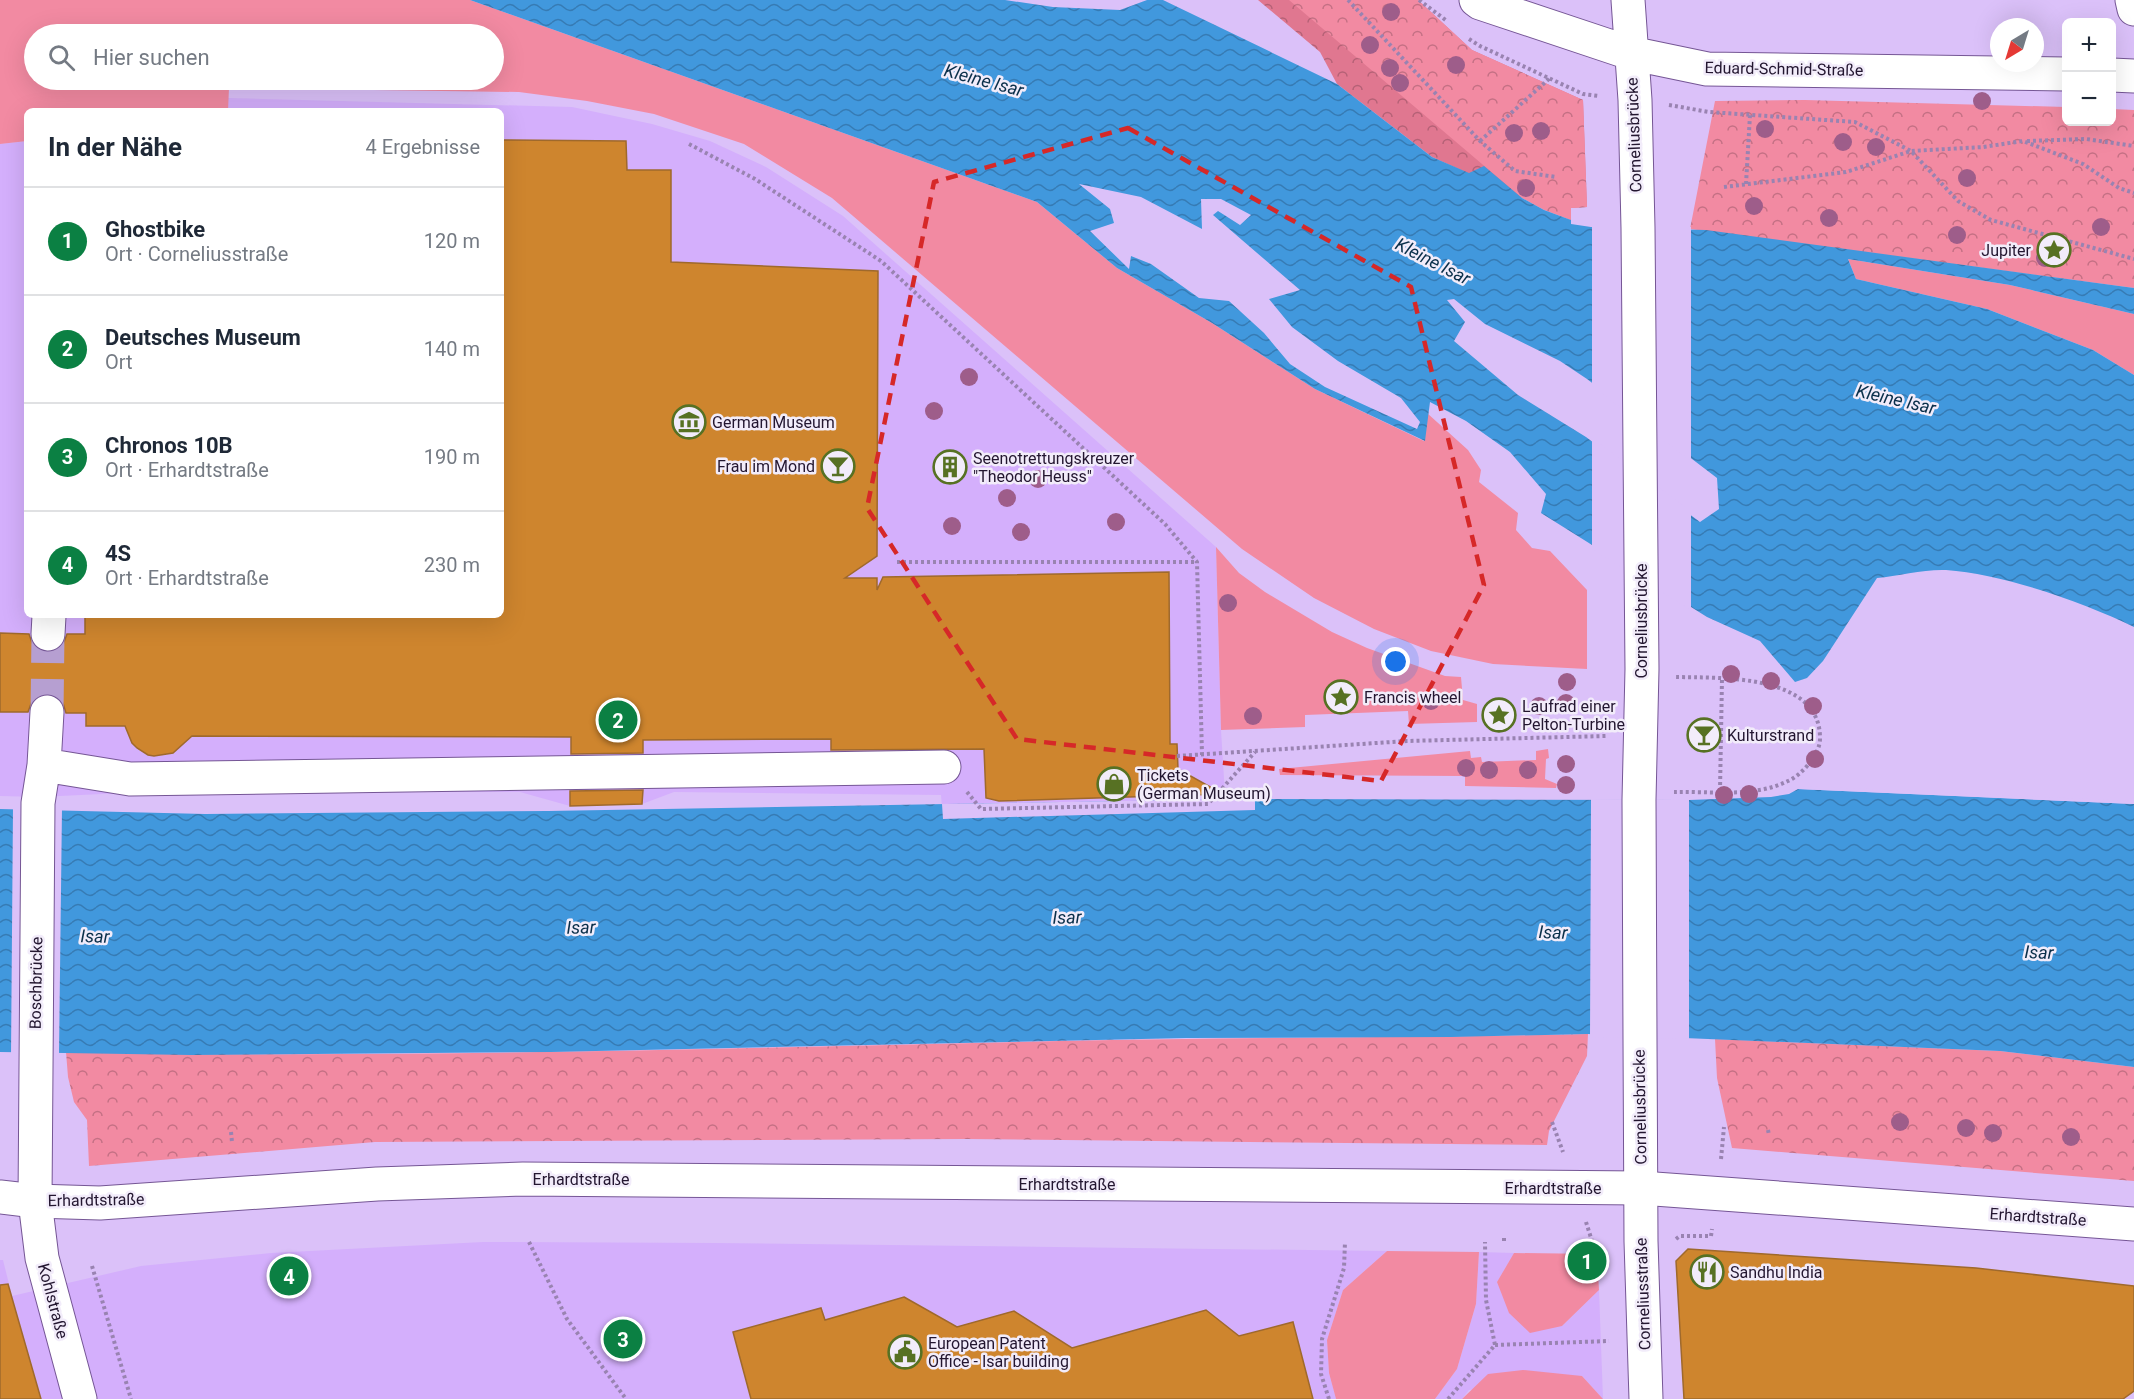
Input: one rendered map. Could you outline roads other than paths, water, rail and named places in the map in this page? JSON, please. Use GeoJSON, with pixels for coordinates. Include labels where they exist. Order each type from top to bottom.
{"type":"FeatureCollection","features":[{"type":"Feature","properties":{"kind":"street","name":"Eduard-Schmid-Straße"},"geometry":{"type":"LineString","coordinates":[[1476,0],[1630,54],[1707,69],[2062,74]]}},
{"type":"Feature","properties":{"kind":"street","name":"Corneliusbrücke"},"geometry":{"type":"LineString","coordinates":[[1628,0],[1635,100],[1638,228],[1642,669],[1641,1188]]}},
{"type":"Feature","properties":{"kind":"street"},"geometry":{"type":"LineString","coordinates":[[2132,0],[2134,9]]}},
{"type":"Feature","properties":{"kind":"street"},"geometry":{"type":"LineString","coordinates":[[2116,75],[2134,75]]}},
{"type":"Feature","properties":{"kind":"street","name":"Boschbrücke"},"geometry":{"type":"LineString","coordinates":[[34,1201],[38,803],[44,765],[47,712]]}},
{"type":"Feature","properties":{"kind":"street"},"geometry":{"type":"LineString","coordinates":[[44,765],[130,779],[952,776]]}},
{"type":"Feature","properties":{"kind":"street","name":"Erhardtstraße"},"geometry":{"type":"LineString","coordinates":[[0,1197],[34,1201],[100,1203],[377,1184],[523,1179],[1641,1188],[2134,1224]]}},
{"type":"Feature","properties":{"kind":"street","name":"Corneliusstraße"},"geometry":{"type":"LineString","coordinates":[[1641,1188],[1646,1399]]}},
{"type":"Feature","properties":{"kind":"street","name":"Kohlstraße"},"geometry":{"type":"LineString","coordinates":[[34,1201],[42,1258],[80,1399]]}},
{"type":"Feature","properties":{"kind":"water","name":"Kleine Isar"},"geometry":{"type":"Polygon","coordinates":[[[470,0],[1005,0],[1053,7],[1120,10],[1147,0],[1163,0],[1337,84],[1432,157],[1469,173],[1484,166],[1522,198],[1544,210],[1571,220],[1571,224],[1591,227],[1706,230],[2134,288],[2134,314],[2010,285],[1848,259],[1856,279],[1987,309],[2093,350],[2134,375],[2134,627],[2067,599],[1992,577],[1938,570],[1877,578],[1823,661],[1807,678],[1795,682],[1760,641],[1707,617],[1541,513],[1546,494],[1510,452],[1466,421],[1430,402],[1425,441],[1315,389],[1212,323],[1117,268],[1037,202],[470,0]],[[1079,184],[1110,209],[1114,223],[1090,231],[1129,269],[1131,256],[1151,264],[1199,298],[1229,301],[1264,333],[1290,364],[1325,387],[1417,429],[1420,422],[1401,398],[1338,361],[1292,327],[1269,299],[1300,290],[1213,215],[1218,211],[1240,225],[1251,215],[1221,199],[1201,199],[1202,229],[1141,197],[1079,184]],[[1454,299],[1447,300],[1465,322],[1454,341],[1518,395],[1586,437],[1700,522],[1719,509],[1717,478],[1587,379],[1560,361],[1485,324],[1454,299]]]}},
{"type":"Feature","properties":{"kind":"water","name":"Isar"},"geometry":{"type":"Polygon","coordinates":[[[1798,789],[2134,804],[2134,1067],[2000,1051],[1588,1034],[1187,1038],[551,1052],[191,1055],[0,1052],[0,809],[205,814],[548,811],[1242,799],[1689,800],[1771,797],[1789,794],[1798,789]]]}},
{"type":"Feature","properties":{"kind":"tunnel"},"geometry":{"type":"LineString","coordinates":[[47,712],[48,634]]}},
{"type":"Feature","properties":{"kind":"place","name":"Jupiter"},"geometry":{"type":"Point","coordinates":[2054,250]}},
{"type":"Feature","properties":{"kind":"place","name":"German Museum"},"geometry":{"type":"Point","coordinates":[689,422]}},
{"type":"Feature","properties":{"kind":"place","name":"Frau im Mond"},"geometry":{"type":"Point","coordinates":[838,466]}},
{"type":"Feature","properties":{"kind":"place","name":"Seenotrettungskreuzer \"Theodor Heuss\""},"geometry":{"type":"Point","coordinates":[950,467]}},
{"type":"Feature","properties":{"kind":"place","name":"Francis wheel"},"geometry":{"type":"Point","coordinates":[1341,697]}},
{"type":"Feature","properties":{"kind":"place","name":"Laufrad einer Pelton-Turbine"},"geometry":{"type":"Point","coordinates":[1499,715]}},
{"type":"Feature","properties":{"kind":"place","name":"Deutsches Museum"},"geometry":{"type":"Point","coordinates":[618,720]}},
{"type":"Feature","properties":{"kind":"place","name":"Kulturstrand"},"geometry":{"type":"Point","coordinates":[1704,735]}},
{"type":"Feature","properties":{"kind":"place","name":"Tickets (German Museum)"},"geometry":{"type":"Point","coordinates":[1114,784]}},
{"type":"Feature","properties":{"kind":"place","name":"Ghostbike"},"geometry":{"type":"Point","coordinates":[1587,1261]}},
{"type":"Feature","properties":{"kind":"place","name":"Sandhu India"},"geometry":{"type":"Point","coordinates":[1707,1272]}},
{"type":"Feature","properties":{"kind":"place","name":"4S"},"geometry":{"type":"Point","coordinates":[289,1276]}},
{"type":"Feature","properties":{"kind":"place","name":"Chronos 10B"},"geometry":{"type":"Point","coordinates":[623,1339]}},
{"type":"Feature","properties":{"kind":"place","name":"European Patent Office - Isar building"},"geometry":{"type":"Point","coordinates":[905,1352]}}]}
